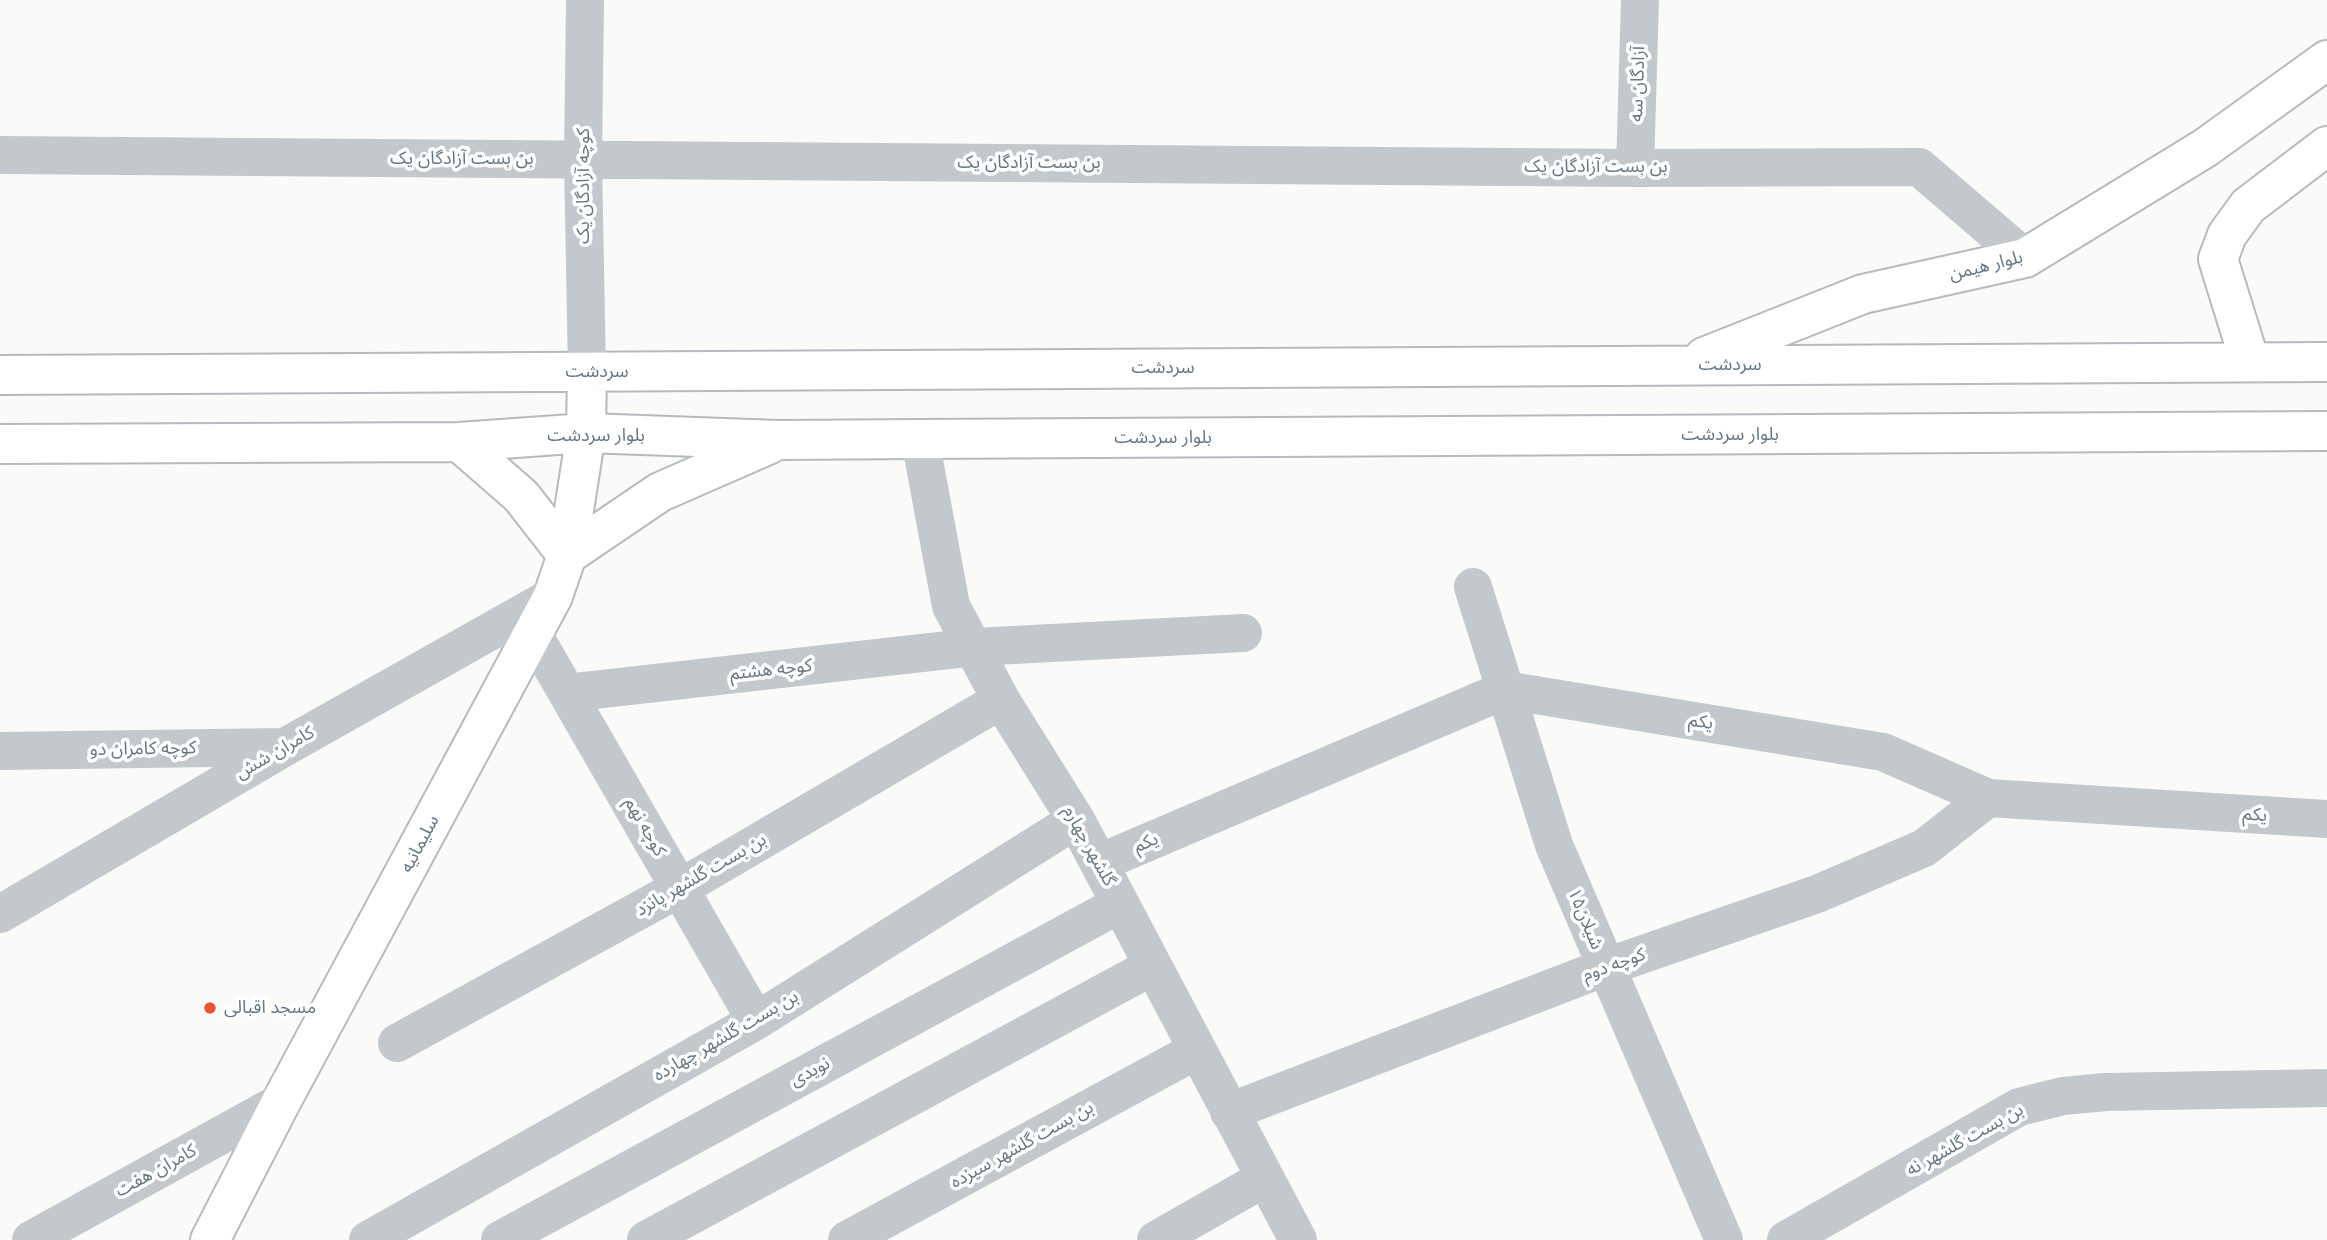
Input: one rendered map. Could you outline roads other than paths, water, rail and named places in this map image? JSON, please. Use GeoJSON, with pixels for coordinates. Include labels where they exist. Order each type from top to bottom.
{"type":"FeatureCollection","features":[{"type":"Feature","properties":{"kind":"main road","name":"بلوار هیمن"},"geometry":{"type":"LineString","coordinates":[[1685,365],[1863,294],[2025,258],[2205,148],[2327,60]]}},
{"type":"Feature","properties":{"kind":"main road"},"geometry":{"type":"LineString","coordinates":[[2249,362],[2218,258],[2227,235],[2248,206],[2327,146]]}},
{"type":"Feature","properties":{"kind":"main road","name":"سردشت"},"geometry":{"type":"LineString","coordinates":[[0,375],[2327,362]]}},
{"type":"Feature","properties":{"kind":"main road","name":"سلیمانیه"},"geometry":{"type":"LineString","coordinates":[[210,1240],[281,1102],[553,596],[567,555],[586,433],[587,372]]}},
{"type":"Feature","properties":{"kind":"main road","name":"بلوار سردشت"},"geometry":{"type":"LineString","coordinates":[[0,444],[459,442],[586,433],[780,440],[2327,431]]}},
{"type":"Feature","properties":{"kind":"main road"},"geometry":{"type":"LineString","coordinates":[[459,442],[521,496],[567,555],[660,492],[780,440]]}},
{"type":"Feature","properties":{"kind":"street","name":"کوچه آزادگان یک"},"geometry":{"type":"LineString","coordinates":[[584,0],[583,160],[587,372]]}},
{"type":"Feature","properties":{"kind":"street","name":"آزادگان سه"},"geometry":{"type":"LineString","coordinates":[[1635,167],[1640,0]]}},
{"type":"Feature","properties":{"kind":"street","name":"بن بست آزادگان یک"},"geometry":{"type":"LineString","coordinates":[[0,155],[1919,167],[2025,258]]}},
{"type":"Feature","properties":{"kind":"street","name":"گلشهر چهارم"},"geometry":{"type":"LineString","coordinates":[[920,439],[951,606],[1001,699],[1076,820],[1298,1240]]}},
{"type":"Feature","properties":{"kind":"street","name":"شیلان۱۵"},"geometry":{"type":"LineString","coordinates":[[1473,587],[1554,845],[1724,1240]]}},
{"type":"Feature","properties":{"kind":"street","name":"کامران شش"},"geometry":{"type":"LineString","coordinates":[[0,914],[285,747],[553,596]]}},
{"type":"Feature","properties":{"kind":"street","name":"کوچه هشتم"},"geometry":{"type":"LineString","coordinates":[[567,693],[975,647],[1242,633]]}},
{"type":"Feature","properties":{"kind":"street","name":"کوچه نهم"},"geometry":{"type":"LineString","coordinates":[[533,634],[757,1021]]}},
{"type":"Feature","properties":{"kind":"street","name":"یکم"},"geometry":{"type":"LineString","coordinates":[[1099,863],[1505,690],[1883,752],[1988,798],[2327,819]]}},
{"type":"Feature","properties":{"kind":"street","name":"بن بست گلشهر پانزد"},"geometry":{"type":"LineString","coordinates":[[397,1043],[680,888],[1001,699]]}},
{"type":"Feature","properties":{"kind":"street","name":"کوچه کامران دو"},"geometry":{"type":"LineString","coordinates":[[0,751],[285,747]]}},
{"type":"Feature","properties":{"kind":"street","name":"کوچه دوم"},"geometry":{"type":"LineString","coordinates":[[1229,1112],[1606,967],[1816,894],[1924,848],[1988,798]]}},
{"type":"Feature","properties":{"kind":"street","name":"بن بست گلشهر چهارده"},"geometry":{"type":"LineString","coordinates":[[368,1240],[757,1021],[1076,820]]}},
{"type":"Feature","properties":{"kind":"street","name":"نویدی"},"geometry":{"type":"LineString","coordinates":[[500,1240],[1121,904]]}},
{"type":"Feature","properties":{"kind":"street"},"geometry":{"type":"LineString","coordinates":[[646,1240],[1153,966]]}},
{"type":"Feature","properties":{"kind":"street","name":"بن بست گلشهر سیزده"},"geometry":{"type":"LineString","coordinates":[[847,1240],[1197,1050]]}},
{"type":"Feature","properties":{"kind":"street","name":"بن بست گلشهر نه"},"geometry":{"type":"LineString","coordinates":[[1786,1240],[2019,1107],[2063,1096],[2106,1092],[2327,1088]]}},
{"type":"Feature","properties":{"kind":"street","name":"کامران هفت"},"geometry":{"type":"LineString","coordinates":[[32,1240],[281,1102]]}},
{"type":"Feature","properties":{"kind":"street"},"geometry":{"type":"LineString","coordinates":[[1156,1240],[1265,1178]]}},
{"type":"Feature","properties":{"kind":"place","name":"مسجد اقبالی"},"geometry":{"type":"Point","coordinates":[210,1008]}}]}
